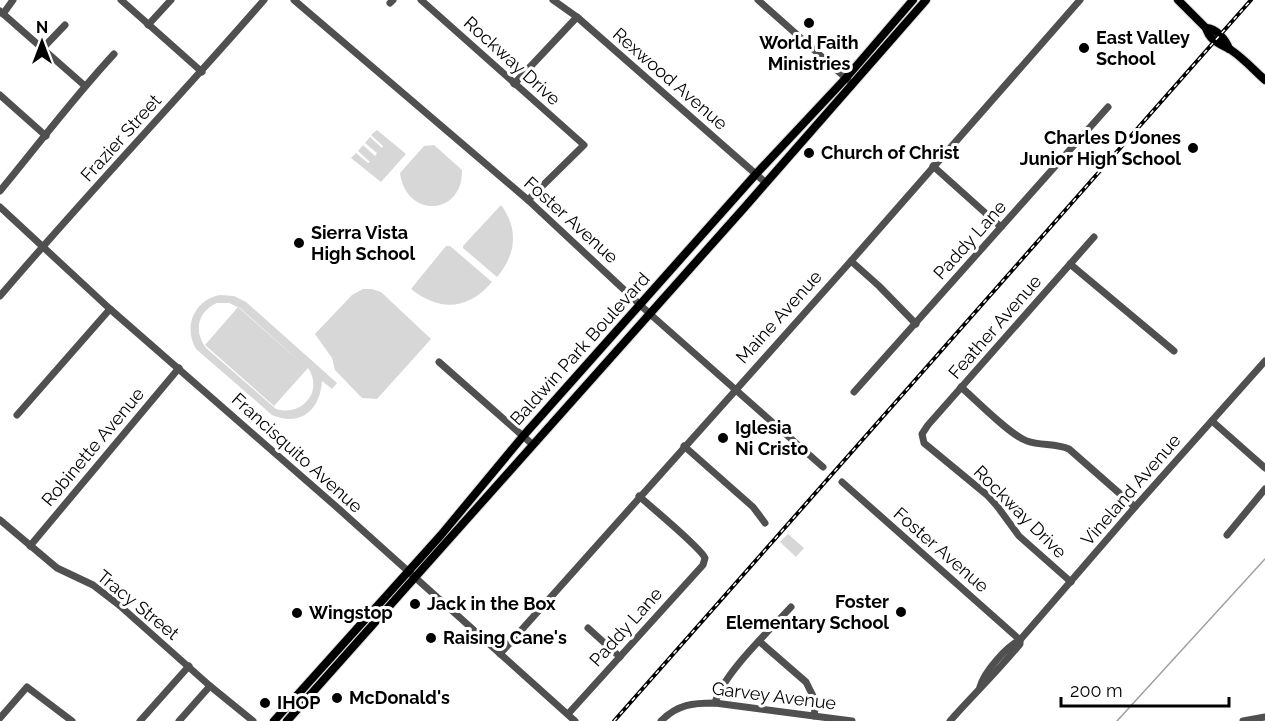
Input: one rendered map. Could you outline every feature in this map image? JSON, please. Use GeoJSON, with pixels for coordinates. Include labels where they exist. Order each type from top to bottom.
{"type":"FeatureCollection","features":[{"type":"Feature","properties":{"kind":"main road","name":"Baldwin Park Boulevard"},"geometry":{"type":"LineString","coordinates":[[274,721],[408,572],[524,435],[756,174],[846,78],[913,0]]}},
{"type":"Feature","properties":{"kind":"main road","name":"Baldwin Park Boulevard"},"geometry":{"type":"LineString","coordinates":[[287,721],[926,0]]}},
{"type":"Feature","properties":{"kind":"main road"},"geometry":{"type":"LineString","coordinates":[[1178,0],[1206,28],[1211,28],[1227,42],[1229,49],[1265,80]]}},
{"type":"Feature","properties":{"kind":"main road"},"geometry":{"type":"LineString","coordinates":[[339,663],[353,638],[354,631]]}},
{"type":"Feature","properties":{"kind":"street"},"geometry":{"type":"LineString","coordinates":[[13,0],[2,12],[85,86]]}},
{"type":"Feature","properties":{"kind":"street"},"geometry":{"type":"LineString","coordinates":[[121,0],[202,72]]}},
{"type":"Feature","properties":{"kind":"street"},"geometry":{"type":"LineString","coordinates":[[148,25],[171,0]]}},
{"type":"Feature","properties":{"kind":"street","name":"Frazier Street"},"geometry":{"type":"LineString","coordinates":[[0,296],[264,0]]}},
{"type":"Feature","properties":{"kind":"street","name":"Foster Avenue"},"geometry":{"type":"LineString","coordinates":[[294,0],[528,200],[650,314],[823,467]]}},
{"type":"Feature","properties":{"kind":"street","name":"Rockway Drive"},"geometry":{"type":"LineString","coordinates":[[420,0],[584,145],[528,200]]}},
{"type":"Feature","properties":{"kind":"street","name":"Rexwood Avenue"},"geometry":{"type":"LineString","coordinates":[[553,0],[577,17],[766,183]]}},
{"type":"Feature","properties":{"kind":"street"},"geometry":{"type":"LineString","coordinates":[[758,0],[853,85]]}},
{"type":"Feature","properties":{"kind":"street","name":"Maine Avenue"},"geometry":{"type":"LineString","coordinates":[[500,654],[851,261],[1080,0]]}},
{"type":"Feature","properties":{"kind":"street"},"geometry":{"type":"LineString","coordinates":[[514,84],[577,17]]}},
{"type":"Feature","properties":{"kind":"street"},"geometry":{"type":"LineString","coordinates":[[42,49],[65,25]]}},
{"type":"Feature","properties":{"kind":"street"},"geometry":{"type":"LineString","coordinates":[[0,191],[85,86],[114,54]]}},
{"type":"Feature","properties":{"kind":"street"},"geometry":{"type":"LineString","coordinates":[[0,95],[46,136]]}},
{"type":"Feature","properties":{"kind":"street","name":"Paddy Lane"},"geometry":{"type":"LineString","coordinates":[[854,392],[1108,107]]}},
{"type":"Feature","properties":{"kind":"street"},"geometry":{"type":"LineString","coordinates":[[933,165],[1001,227]]}},
{"type":"Feature","properties":{"kind":"street","name":"Francisquito Avenue"},"geometry":{"type":"LineString","coordinates":[[0,207],[110,309],[575,721]]}},
{"type":"Feature","properties":{"kind":"street","name":"Feather Avenue"},"geometry":{"type":"LineString","coordinates":[[922,439],[922,434],[928,425],[1094,237]]}},
{"type":"Feature","properties":{"kind":"street"},"geometry":{"type":"LineString","coordinates":[[851,261],[916,324]]}},
{"type":"Feature","properties":{"kind":"street"},"geometry":{"type":"LineString","coordinates":[[1070,264],[1174,351]]}},
{"type":"Feature","properties":{"kind":"street"},"geometry":{"type":"LineString","coordinates":[[17,415],[110,309]]}},
{"type":"Feature","properties":{"kind":"street","name":"Vineland Avenue"},"geometry":{"type":"LineString","coordinates":[[950,721],[991,678],[1020,644],[1020,640],[1265,361]]}},
{"type":"Feature","properties":{"kind":"street"},"geometry":{"type":"LineString","coordinates":[[439,362],[532,444]]}},
{"type":"Feature","properties":{"kind":"street","name":"Robinette Avenue"},"geometry":{"type":"LineString","coordinates":[[30,546],[179,368]]}},
{"type":"Feature","properties":{"kind":"street"},"geometry":{"type":"LineString","coordinates":[[961,387],[1025,441],[1063,446],[1076,453],[1135,507]]}},
{"type":"Feature","properties":{"kind":"street"},"geometry":{"type":"LineString","coordinates":[[1212,421],[1265,468]]}},
{"type":"Feature","properties":{"kind":"street","name":"Rockway Drive"},"geometry":{"type":"LineString","coordinates":[[922,439],[987,495],[1019,536],[1071,582]]}},
{"type":"Feature","properties":{"kind":"street"},"geometry":{"type":"LineString","coordinates":[[684,446],[753,507],[765,523]]}},
{"type":"Feature","properties":{"kind":"street","name":"Foster Avenue"},"geometry":{"type":"LineString","coordinates":[[842,483],[1020,640]]}},
{"type":"Feature","properties":{"kind":"street"},"geometry":{"type":"LineString","coordinates":[[1227,535],[1265,489]]}},
{"type":"Feature","properties":{"kind":"street","name":"Paddy Lane"},"geometry":{"type":"LineString","coordinates":[[568,714],[703,565],[705,558],[700,549],[690,543],[639,496]]}},
{"type":"Feature","properties":{"kind":"street","name":"Tracy Street"},"geometry":{"type":"LineString","coordinates":[[0,520],[57,568],[93,585],[113,600],[253,721]]}},
{"type":"Feature","properties":{"kind":"street"},"geometry":{"type":"LineString","coordinates":[[715,703],[726,679],[791,607]]}},
{"type":"Feature","properties":{"kind":"street"},"geometry":{"type":"LineString","coordinates":[[588,628],[620,657]]}},
{"type":"Feature","properties":{"kind":"street"},"geometry":{"type":"LineString","coordinates":[[760,642],[806,682],[816,702],[814,716]]}},
{"type":"Feature","properties":{"kind":"street"},"geometry":{"type":"LineString","coordinates":[[140,721],[189,666]]}},
{"type":"Feature","properties":{"kind":"street"},"geometry":{"type":"LineString","coordinates":[[179,721],[210,686]]}},
{"type":"Feature","properties":{"kind":"street"},"geometry":{"type":"LineString","coordinates":[[0,718],[27,687],[72,721]]}},
{"type":"Feature","properties":{"kind":"street","name":"Garvey Avenue"},"geometry":{"type":"LineString","coordinates":[[661,721],[673,710],[687,704],[715,703],[852,721]]}},
{"type":"Feature","properties":{"kind":"street"},"geometry":{"type":"LineString","coordinates":[[1243,721],[1265,717]]}},
{"type":"Feature","properties":{"kind":"shaded area"},"geometry":{"type":"Polygon","coordinates":[[[377,130],[406,154],[381,182],[351,158],[356,153],[368,163],[370,162],[358,151],[363,145],[375,156],[377,153],[365,143],[370,137],[382,148],[383,146],[371,135],[377,130]]]}},
{"type":"Feature","properties":{"kind":"shaded area"},"geometry":{"type":"Polygon","coordinates":[[[434,145],[462,170],[460,185],[454,196],[434,206],[423,204],[412,198],[404,188],[400,173],[424,146],[434,145]]]}},
{"type":"Feature","properties":{"kind":"shaded area"},"geometry":{"type":"Polygon","coordinates":[[[501,205],[511,223],[513,242],[508,260],[497,277],[463,246],[501,205]]]}},
{"type":"Feature","properties":{"kind":"shaded area"},"geometry":{"type":"Polygon","coordinates":[[[446,246],[450,246],[492,282],[483,291],[463,303],[453,305],[433,302],[411,289],[446,246]]]}},
{"type":"Feature","properties":{"kind":"shaded area"},"geometry":{"type":"Polygon","coordinates":[[[363,289],[381,292],[431,339],[377,399],[362,398],[335,370],[332,358],[315,334],[352,295],[363,289]]]}},
{"type":"Feature","properties":{"kind":"shaded area"},"geometry":{"type":"Polygon","coordinates":[[[220,295],[234,296],[246,302],[337,383],[332,389],[322,381],[313,408],[300,417],[292,419],[272,415],[196,349],[191,332],[193,316],[203,302],[220,295]],[[217,303],[205,311],[199,328],[206,348],[276,409],[294,409],[302,406],[312,393],[312,377],[308,368],[274,406],[205,345],[238,307],[229,303],[217,303]],[[238,307],[307,368],[240,308],[238,307]]]}},
{"type":"Feature","properties":{"kind":"shaded area"},"geometry":{"type":"Polygon","coordinates":[[[788,534],[804,548],[796,557],[780,542],[788,534]]]}},
{"type":"Feature","properties":{"kind":"waterway"},"geometry":{"type":"LineString","coordinates":[[1117,721],[1265,559]]}},
{"type":"Feature","properties":{"kind":"railway"},"geometry":{"type":"LineString","coordinates":[[614,721],[1251,0]]}},
{"type":"Feature","properties":{"kind":"place","name":"World Faith Ministries"},"geometry":{"type":"Point","coordinates":[809,23]}},
{"type":"Feature","properties":{"kind":"place","name":"East Valley School"},"geometry":{"type":"Point","coordinates":[1084,48]}},
{"type":"Feature","properties":{"kind":"place","name":"Charles D Jones Junior High School"},"geometry":{"type":"Point","coordinates":[1193,148]}},
{"type":"Feature","properties":{"kind":"place","name":"Church of Christ"},"geometry":{"type":"Point","coordinates":[809,153]}},
{"type":"Feature","properties":{"kind":"place","name":"Sierra Vista High School"},"geometry":{"type":"Point","coordinates":[299,243]}},
{"type":"Feature","properties":{"kind":"place","name":"Iglesia Ni Cristo"},"geometry":{"type":"Point","coordinates":[723,438]}},
{"type":"Feature","properties":{"kind":"place","name":"Jack in the Box"},"geometry":{"type":"Point","coordinates":[415,604]}},
{"type":"Feature","properties":{"kind":"place","name":"Foster Elementary School"},"geometry":{"type":"Point","coordinates":[901,612]}},
{"type":"Feature","properties":{"kind":"place","name":"Wingstop"},"geometry":{"type":"Point","coordinates":[297,613]}},
{"type":"Feature","properties":{"kind":"place","name":"Raising Cane's"},"geometry":{"type":"Point","coordinates":[431,638]}},
{"type":"Feature","properties":{"kind":"place","name":"McDonald's"},"geometry":{"type":"Point","coordinates":[337,698]}},
{"type":"Feature","properties":{"kind":"place","name":"IHOP"},"geometry":{"type":"Point","coordinates":[265,703]}}]}
